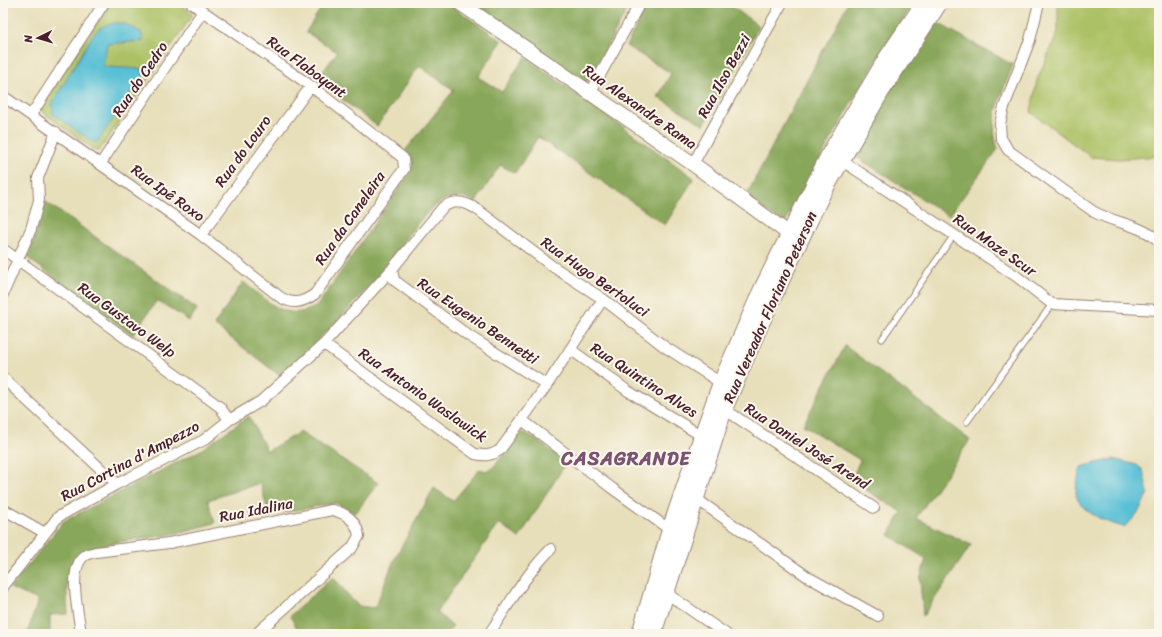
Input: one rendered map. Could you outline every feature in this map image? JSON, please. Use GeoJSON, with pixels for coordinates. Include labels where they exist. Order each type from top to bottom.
{"type":"FeatureCollection","features":[{"type":"Feature","properties":{"kind":"main road","name":"Rua Vereador Floriano Peterson"},"geometry":{"type":"LineString","coordinates":[[653,634],[666,592],[677,534],[702,436],[721,383],[794,238],[821,196],[836,156],[882,66],[924,3]]}},
{"type":"Feature","properties":{"kind":"main road","name":"Rua Vereador Floriano Peterson"},"geometry":{"type":"LineString","coordinates":[[836,156],[882,90],[939,3]]}},
{"type":"Feature","properties":{"kind":"main road","name":"Rua Vereador Floriano Peterson"},"geometry":{"type":"LineString","coordinates":[[640,634],[677,534],[695,498],[724,409],[760,325],[794,238]]}},
{"type":"Feature","properties":{"kind":"street","name":"Rua Flaboyant"},"geometry":{"type":"LineString","coordinates":[[191,3],[311,86],[403,158]]}},
{"type":"Feature","properties":{"kind":"street","name":"Rua Alexandre Rama"},"geometry":{"type":"LineString","coordinates":[[460,3],[693,164],[794,238]]}},
{"type":"Feature","properties":{"kind":"street"},"geometry":{"type":"LineString","coordinates":[[590,93],[640,3]]}},
{"type":"Feature","properties":{"kind":"street","name":"Rua Ilso Bezzi"},"geometry":{"type":"LineString","coordinates":[[693,164],[782,3]]}},
{"type":"Feature","properties":{"kind":"street"},"geometry":{"type":"LineString","coordinates":[[1039,3],[1030,40],[1004,108],[1000,124],[1001,138],[1008,150],[1094,212],[1106,218],[1153,235],[1159,241]]}},
{"type":"Feature","properties":{"kind":"street"},"geometry":{"type":"LineString","coordinates":[[31,115],[100,4]]}},
{"type":"Feature","properties":{"kind":"street","name":"Rua do Cedro"},"geometry":{"type":"LineString","coordinates":[[101,163],[203,12]]}},
{"type":"Feature","properties":{"kind":"street","name":"Rua do Louro"},"geometry":{"type":"LineString","coordinates":[[201,235],[311,86]]}},
{"type":"Feature","properties":{"kind":"street","name":"Rua Ipê Roxo"},"geometry":{"type":"LineString","coordinates":[[3,96],[101,163],[201,235],[288,302],[299,302],[315,294]]}},
{"type":"Feature","properties":{"kind":"street"},"geometry":{"type":"LineString","coordinates":[[3,294],[31,229],[39,200],[38,178],[56,132]]}},
{"type":"Feature","properties":{"kind":"street","name":"Rua Moze Scur"},"geometry":{"type":"LineString","coordinates":[[836,156],[1016,276],[1052,304]]}},
{"type":"Feature","properties":{"kind":"street","name":"Rua da Caneleira"},"geometry":{"type":"LineString","coordinates":[[315,294],[404,169],[405,164],[403,158]]}},
{"type":"Feature","properties":{"kind":"street","name":"Rua Cortina d'Ampezzo"},"geometry":{"type":"LineString","coordinates":[[3,587],[44,533],[63,513],[204,440],[229,420],[261,401],[324,344],[392,269],[443,207],[451,202]]}},
{"type":"Feature","properties":{"kind":"street","name":"Rua Hugo Bertoluci"},"geometry":{"type":"LineString","coordinates":[[451,202],[469,204],[552,266],[603,299],[665,347],[721,383]]}},
{"type":"Feature","properties":{"kind":"street","name":"Rua Gustavo Welp"},"geometry":{"type":"LineString","coordinates":[[3,249],[220,407],[229,420]]}},
{"type":"Feature","properties":{"kind":"street","name":"Rua Eugenio Bennetti"},"geometry":{"type":"LineString","coordinates":[[392,269],[394,280],[469,336],[546,385]]}},
{"type":"Feature","properties":{"kind":"street","name":"Rua Antonio Waslawick"},"geometry":{"type":"LineString","coordinates":[[324,344],[475,454],[484,456],[493,454],[500,450],[546,385],[603,299]]}},
{"type":"Feature","properties":{"kind":"street"},"geometry":{"type":"LineString","coordinates":[[1052,304],[1127,307],[1159,310]]}},
{"type":"Feature","properties":{"kind":"street","name":"Rua Quintino Alves"},"geometry":{"type":"LineString","coordinates":[[570,349],[628,391],[702,436]]}},
{"type":"Feature","properties":{"kind":"street"},"geometry":{"type":"LineString","coordinates":[[3,378],[117,484]]}},
{"type":"Feature","properties":{"kind":"street","name":"Rua Daniel José Arend"},"geometry":{"type":"LineString","coordinates":[[724,409],[874,508]]}},
{"type":"Feature","properties":{"kind":"street"},"geometry":{"type":"LineString","coordinates":[[522,420],[677,534]]}},
{"type":"Feature","properties":{"kind":"street"},"geometry":{"type":"LineString","coordinates":[[695,498],[808,577],[878,616]]}},
{"type":"Feature","properties":{"kind":"street"},"geometry":{"type":"LineString","coordinates":[[3,508],[44,533]]}},
{"type":"Feature","properties":{"kind":"street","name":"Rua Idalina"},"geometry":{"type":"LineString","coordinates":[[81,634],[75,574],[81,559],[86,555],[96,552],[169,543],[332,510],[342,512],[357,526],[359,536],[352,548],[256,634]]}},
{"type":"Feature","properties":{"kind":"street"},"geometry":{"type":"LineString","coordinates":[[489,634],[523,582],[551,549]]}},
{"type":"Feature","properties":{"kind":"street"},"geometry":{"type":"LineString","coordinates":[[666,592],[726,634]]}},
{"type":"Feature","properties":{"kind":"lane"},"geometry":{"type":"LineString","coordinates":[[882,339],[954,235]]}},
{"type":"Feature","properties":{"kind":"lane"},"geometry":{"type":"LineString","coordinates":[[968,422],[1052,304]]}},
{"type":"Feature","properties":{"kind":"green space"},"geometry":{"type":"Polygon","coordinates":[[[110,3],[178,3],[191,13],[192,16],[99,151],[96,151],[41,111],[40,107],[110,3]]]}},
{"type":"Feature","properties":{"kind":"green space"},"geometry":{"type":"Polygon","coordinates":[[[324,3],[447,3],[502,41],[478,77],[502,92],[525,57],[694,178],[665,225],[538,137],[515,173],[500,165],[476,202],[467,198],[453,197],[444,200],[430,210],[415,226],[390,263],[371,285],[307,351],[280,376],[214,325],[243,282],[277,308],[286,311],[306,311],[317,306],[411,171],[412,160],[405,151],[454,90],[419,66],[377,126],[317,80],[337,52],[306,32],[324,3]]]}},
{"type":"Feature","properties":{"kind":"green space"},"geometry":{"type":"Polygon","coordinates":[[[471,3],[631,3],[588,81],[583,82],[471,3]]]}},
{"type":"Feature","properties":{"kind":"green space"},"geometry":{"type":"Polygon","coordinates":[[[648,3],[727,3],[759,26],[704,125],[658,97],[671,73],[626,46],[648,3]]]}},
{"type":"Feature","properties":{"kind":"green space"},"geometry":{"type":"Polygon","coordinates":[[[848,3],[914,3],[859,89],[786,221],[781,222],[746,196],[848,3]]]}},
{"type":"Feature","properties":{"kind":"green space"},"geometry":{"type":"Polygon","coordinates":[[[1058,3],[1159,3],[1159,156],[1119,159],[1091,157],[1031,112],[1037,80],[1058,32],[1058,3]]]}},
{"type":"Feature","properties":{"kind":"green space"},"geometry":{"type":"Polygon","coordinates":[[[936,22],[1013,65],[995,117],[995,138],[998,149],[949,216],[852,154],[893,86],[936,22]]]}},
{"type":"Feature","properties":{"kind":"green space"},"geometry":{"type":"Polygon","coordinates":[[[46,202],[197,309],[189,321],[157,300],[133,335],[29,259],[28,256],[46,202]]]}},
{"type":"Feature","properties":{"kind":"green space"},"geometry":{"type":"Polygon","coordinates":[[[845,346],[970,440],[916,518],[971,545],[923,616],[920,579],[926,559],[889,535],[902,512],[851,481],[860,460],[803,425],[845,346]]]}},
{"type":"Feature","properties":{"kind":"green space"},"geometry":{"type":"Polygon","coordinates":[[[249,416],[267,451],[300,432],[378,483],[355,514],[336,503],[269,515],[260,483],[208,500],[215,523],[173,534],[118,542],[92,549],[82,554],[75,560],[69,572],[67,586],[68,614],[50,615],[50,634],[27,634],[38,600],[10,588],[64,521],[199,451],[249,416]]]}},
{"type":"Feature","properties":{"kind":"green space"},"geometry":{"type":"Polygon","coordinates":[[[522,432],[533,437],[566,463],[519,538],[499,523],[437,612],[453,627],[446,634],[300,634],[290,616],[333,577],[358,606],[375,608],[393,562],[434,488],[453,501],[480,469],[486,471],[491,470],[522,432]]]}},
{"type":"Feature","properties":{"kind":"water"},"geometry":{"type":"Polygon","coordinates":[[[118,23],[127,25],[141,32],[143,41],[107,44],[103,65],[106,67],[144,69],[143,76],[97,142],[93,142],[53,114],[52,104],[93,35],[104,26],[118,23]]]}},
{"type":"Feature","properties":{"kind":"water"},"geometry":{"type":"Polygon","coordinates":[[[1113,459],[1137,465],[1143,470],[1148,493],[1137,515],[1124,527],[1110,523],[1094,515],[1081,505],[1077,499],[1077,482],[1081,467],[1113,459]]]}},
{"type":"Feature","properties":{"kind":"district","name":"CASAGRANDE"},"geometry":{"type":"Point","coordinates":[626,458]}}]}
